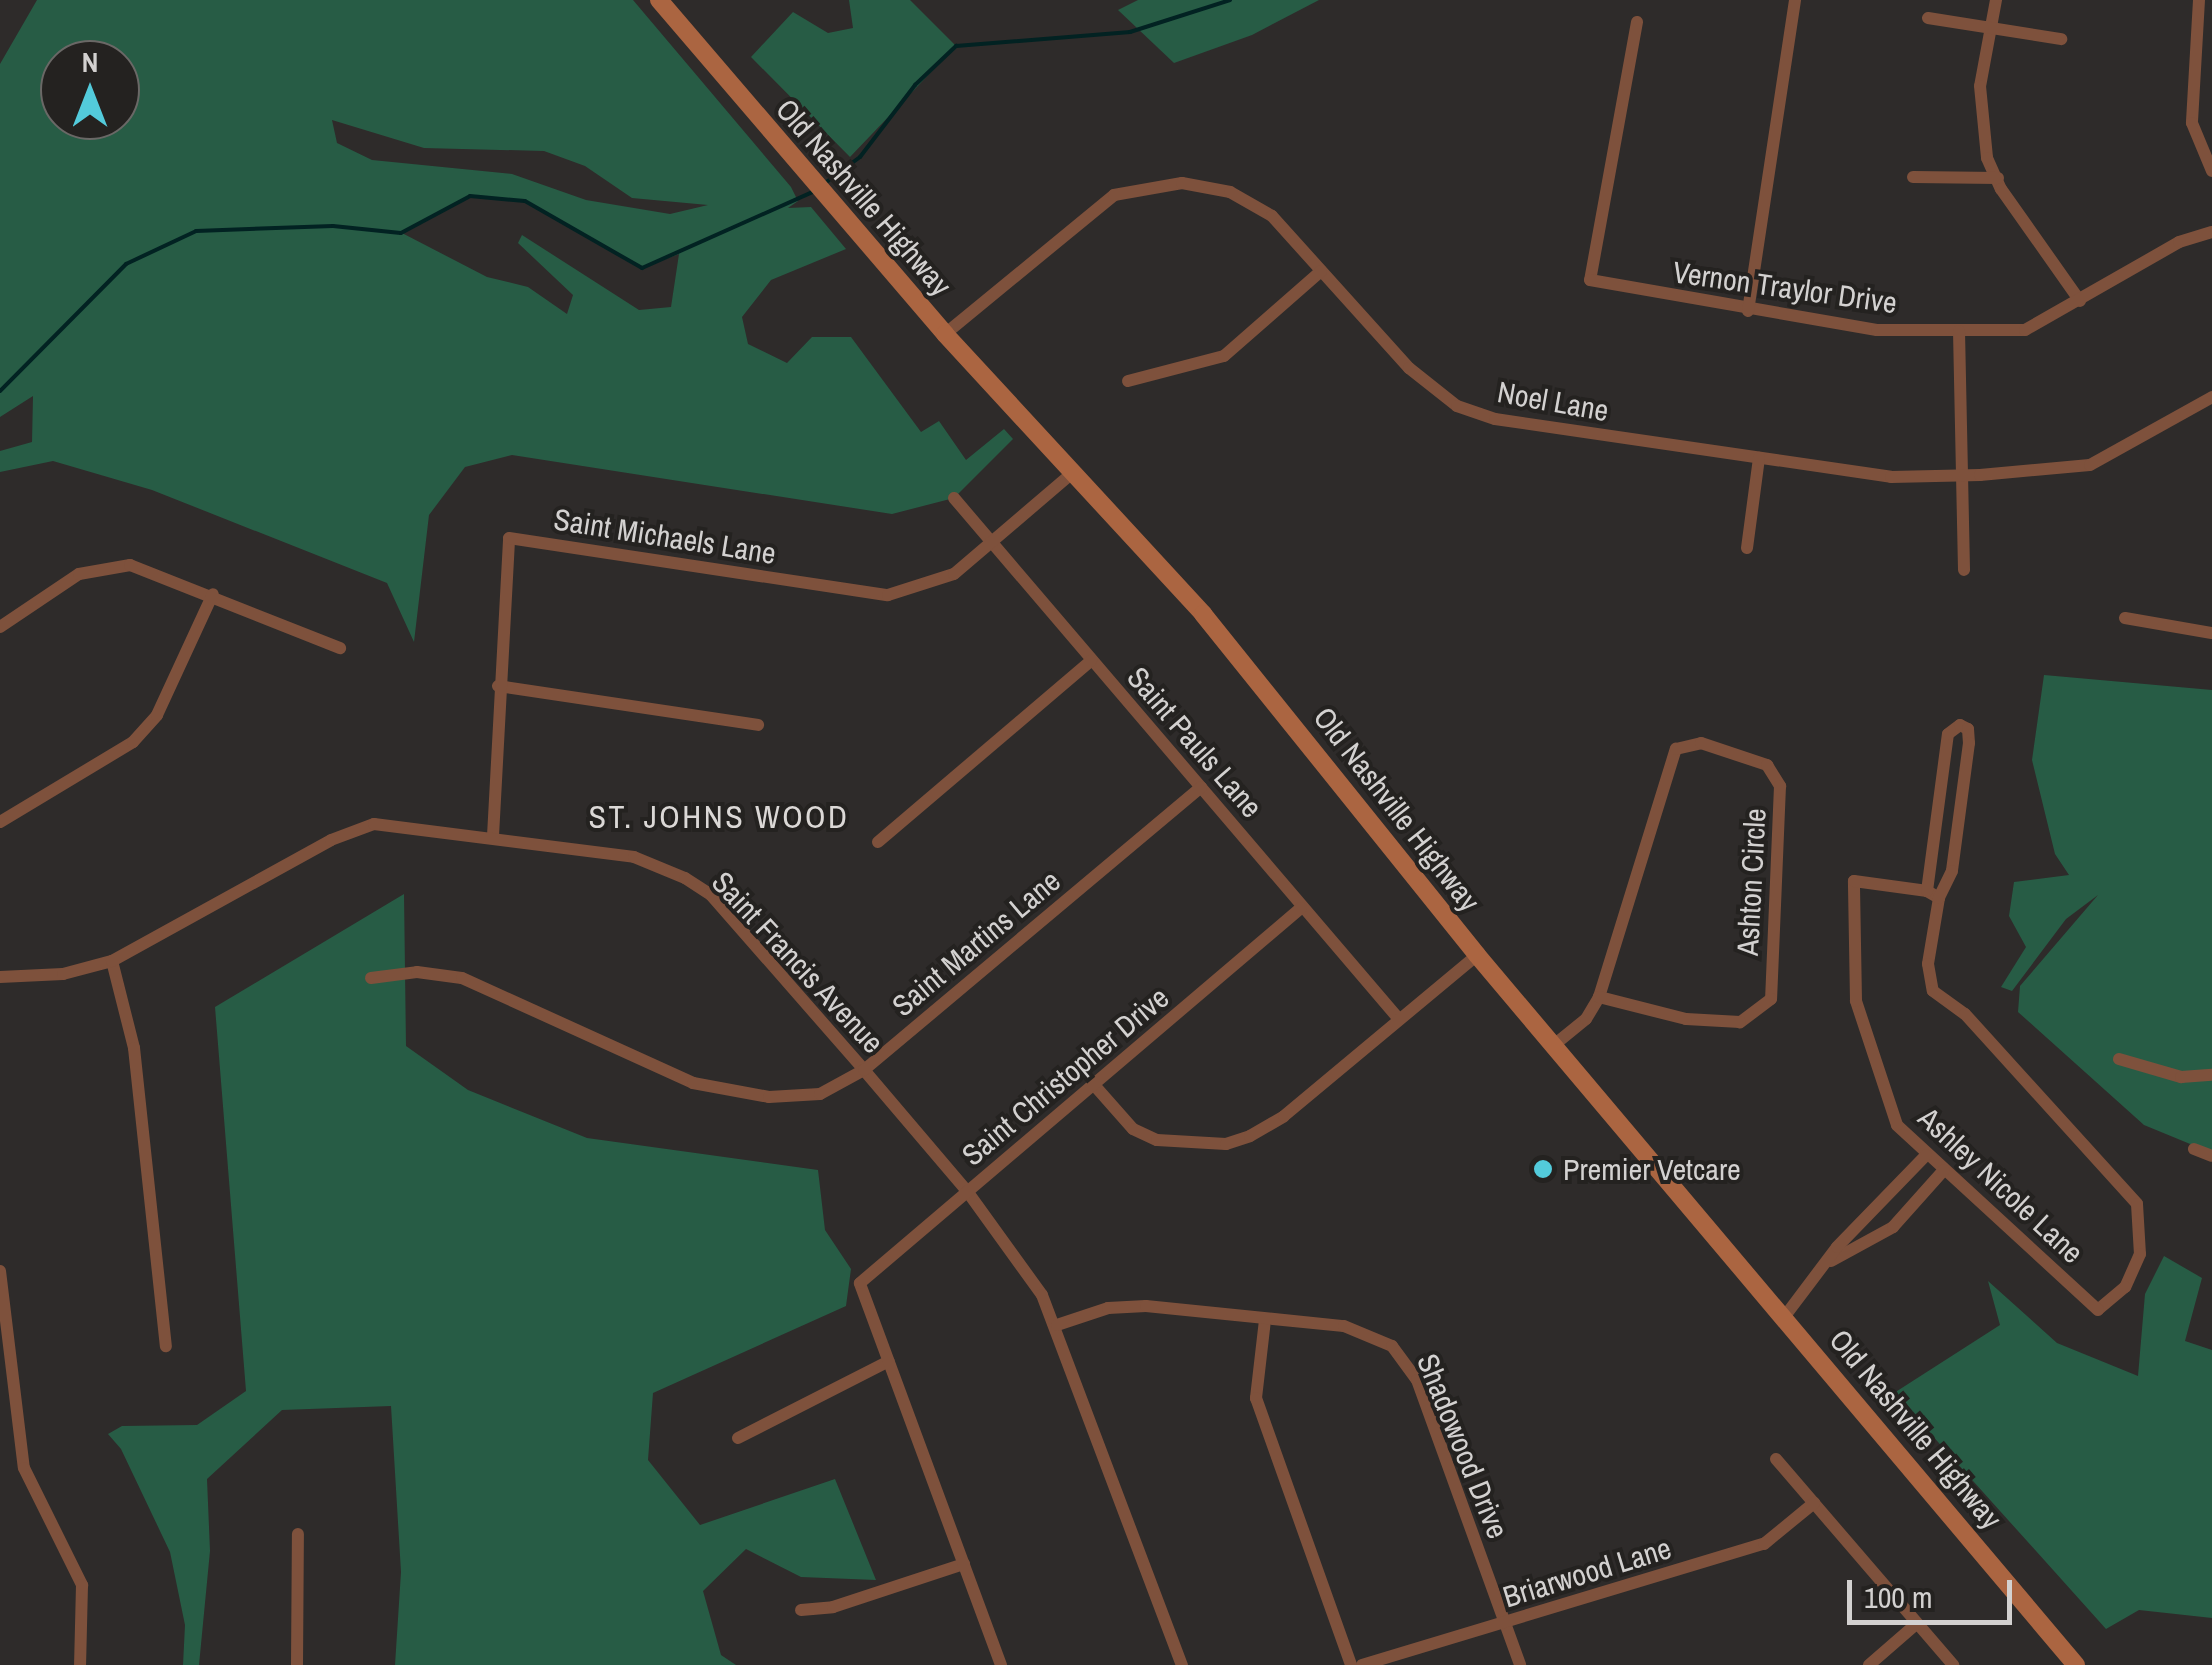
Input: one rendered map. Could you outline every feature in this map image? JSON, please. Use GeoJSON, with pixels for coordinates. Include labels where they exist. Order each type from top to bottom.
{"type":"FeatureCollection","features":[{"type":"Feature","properties":{"kind":"main road","name":"Old Nashville Highway"},"geometry":{"type":"LineString","coordinates":[[659,0],[945,334],[1226,642],[1477,955],[1785,1316],[2065,1661]]}},
{"type":"Feature","properties":{"kind":"street"},"geometry":{"type":"LineString","coordinates":[[1748,311],[1795,0]]}},
{"type":"Feature","properties":{"kind":"street"},"geometry":{"type":"LineString","coordinates":[[1996,0],[1980,124],[1998,178],[2080,301]]}},
{"type":"Feature","properties":{"kind":"street"},"geometry":{"type":"LineString","coordinates":[[2199,0],[2192,123],[2212,170]]}},
{"type":"Feature","properties":{"kind":"street"},"geometry":{"type":"LineString","coordinates":[[1928,18],[2062,39]]}},
{"type":"Feature","properties":{"kind":"street","name":"Vernon Traylor Drive"},"geometry":{"type":"LineString","coordinates":[[1637,22],[1590,280],[1748,311],[1878,330],[2024,330],[2179,242],[2212,232]]}},
{"type":"Feature","properties":{"kind":"street"},"geometry":{"type":"LineString","coordinates":[[1914,178],[1998,178]]}},
{"type":"Feature","properties":{"kind":"street","name":"Noel Lane"},"geometry":{"type":"LineString","coordinates":[[945,334],[1084,215],[1114,195],[1147,186],[1182,184],[1230,192],[1272,216],[1410,368],[1458,406],[1551,429],[1891,477],[1963,476],[2090,464],[2212,397]]}},
{"type":"Feature","properties":{"kind":"street"},"geometry":{"type":"LineString","coordinates":[[1128,381],[1224,356],[1320,271]]}},
{"type":"Feature","properties":{"kind":"street"},"geometry":{"type":"LineString","coordinates":[[1959,331],[1964,570]]}},
{"type":"Feature","properties":{"kind":"street"},"geometry":{"type":"LineString","coordinates":[[1747,548],[1760,458]]}},
{"type":"Feature","properties":{"kind":"street","name":"Saint Michaels Lane"},"geometry":{"type":"LineString","coordinates":[[493,836],[498,686],[510,538],[888,595],[954,574],[1071,474]]}},
{"type":"Feature","properties":{"kind":"street","name":"Saint Pauls Lane"},"geometry":{"type":"LineString","coordinates":[[954,498],[1398,1018]]}},
{"type":"Feature","properties":{"kind":"street"},"geometry":{"type":"LineString","coordinates":[[0,627],[59,584],[100,567],[147,569],[340,648]]}},
{"type":"Feature","properties":{"kind":"street"},"geometry":{"type":"LineString","coordinates":[[0,822],[132,742],[157,715],[213,594]]}},
{"type":"Feature","properties":{"kind":"street"},"geometry":{"type":"LineString","coordinates":[[2125,618],[2212,633]]}},
{"type":"Feature","properties":{"kind":"street"},"geometry":{"type":"LineString","coordinates":[[878,842],[1091,661]]}},
{"type":"Feature","properties":{"kind":"street"},"geometry":{"type":"LineString","coordinates":[[498,686],[758,724]]}},
{"type":"Feature","properties":{"kind":"street"},"geometry":{"type":"LineString","coordinates":[[1960,725],[1970,735],[1952,871],[1934,894],[1948,734],[1960,725]]}},
{"type":"Feature","properties":{"kind":"street","name":"Ashton Circle"},"geometry":{"type":"LineString","coordinates":[[1554,1045],[1586,1019],[1599,997],[1676,749],[1700,743],[1767,766],[1780,786],[1770,999],[1740,1022],[1686,1019],[1599,997]]}},
{"type":"Feature","properties":{"kind":"street","name":"Saint Martins Lane"},"geometry":{"type":"LineString","coordinates":[[371,978],[417,972],[486,985],[671,1075],[716,1089],[804,1097],[836,1088],[864,1070],[1200,787]]}},
{"type":"Feature","properties":{"kind":"street","name":"Saint Francis Avenue"},"geometry":{"type":"LineString","coordinates":[[0,977],[63,974],[112,960],[352,830],[399,823],[634,856],[685,878],[711,895],[1010,1246],[1057,1325],[1182,1665]]}},
{"type":"Feature","properties":{"kind":"street","name":"Ashley Nicole Lane"},"geometry":{"type":"LineString","coordinates":[[1854,881],[1934,894],[1928,964],[1933,990],[1966,1014],[2137,1204],[2143,1220],[2140,1254],[2124,1287],[2098,1310],[1897,1125],[1856,1001],[1854,881]]}},
{"type":"Feature","properties":{"kind":"street","name":"Saint Christopher Drive"},"geometry":{"type":"LineString","coordinates":[[889,1361],[860,1283],[1301,908]]}},
{"type":"Feature","properties":{"kind":"street"},"geometry":{"type":"LineString","coordinates":[[1095,1086],[1133,1129],[1157,1140],[1226,1144],[1284,1116],[1477,955]]}},
{"type":"Feature","properties":{"kind":"street"},"geometry":{"type":"LineString","coordinates":[[112,960],[134,1048],[166,1346]]}},
{"type":"Feature","properties":{"kind":"street"},"geometry":{"type":"LineString","coordinates":[[2119,1059],[2181,1076],[2212,1075]]}},
{"type":"Feature","properties":{"kind":"street"},"geometry":{"type":"LineString","coordinates":[[2194,1148],[2212,1156]]}},
{"type":"Feature","properties":{"kind":"street"},"geometry":{"type":"LineString","coordinates":[[1785,1316],[1878,1204],[1926,1154]]}},
{"type":"Feature","properties":{"kind":"street"},"geometry":{"type":"LineString","coordinates":[[1828,1262],[1898,1222],[1944,1170]]}},
{"type":"Feature","properties":{"kind":"street"},"geometry":{"type":"LineString","coordinates":[[1878,1204],[1898,1222]]}},
{"type":"Feature","properties":{"kind":"street"},"geometry":{"type":"LineString","coordinates":[[0,1271],[24,1468],[82,1585],[80,1665]]}},
{"type":"Feature","properties":{"kind":"street","name":"Shadowood Drive"},"geometry":{"type":"LineString","coordinates":[[1057,1325],[1126,1306],[1357,1330],[1406,1358],[1520,1665]]}},
{"type":"Feature","properties":{"kind":"street"},"geometry":{"type":"LineString","coordinates":[[1265,1320],[1256,1398],[1352,1665]]}},
{"type":"Feature","properties":{"kind":"street"},"geometry":{"type":"LineString","coordinates":[[738,1438],[889,1361],[1001,1665]]}},
{"type":"Feature","properties":{"kind":"street"},"geometry":{"type":"LineString","coordinates":[[1776,1460],[1953,1665]]}},
{"type":"Feature","properties":{"kind":"street","name":"Briarwood Lane"},"geometry":{"type":"LineString","coordinates":[[1362,1665],[1764,1544],[1814,1503]]}},
{"type":"Feature","properties":{"kind":"street"},"geometry":{"type":"LineString","coordinates":[[297,1665],[298,1534]]}},
{"type":"Feature","properties":{"kind":"street"},"geometry":{"type":"LineString","coordinates":[[801,1610],[833,1607],[964,1564]]}},
{"type":"Feature","properties":{"kind":"street"},"geometry":{"type":"LineString","coordinates":[[1869,1665],[1915,1625]]}},
{"type":"Feature","properties":{"kind":"green space"},"geometry":{"type":"Polygon","coordinates":[[[37,0],[633,0],[791,187],[798,201],[788,208],[811,207],[846,249],[771,280],[742,317],[748,344],[787,363],[812,337],[851,337],[921,432],[939,421],[966,460],[1004,429],[1013,439],[954,498],[892,514],[512,455],[465,467],[429,515],[414,642],[387,583],[152,490],[53,461],[0,472],[0,451],[32,442],[33,396],[0,417],[0,64],[37,0]],[[332,120],[337,143],[372,160],[512,174],[586,200],[670,214],[708,205],[632,198],[585,166],[544,151],[424,148],[332,120]],[[470,196],[402,233],[487,277],[528,287],[567,314],[573,295],[518,243],[522,235],[639,310],[671,307],[679,254],[642,268],[525,201],[470,196]]]}},
{"type":"Feature","properties":{"kind":"green space"},"geometry":{"type":"Polygon","coordinates":[[[849,0],[910,0],[956,46],[850,157],[751,57],[793,12],[828,33],[853,28],[849,0]]]}},
{"type":"Feature","properties":{"kind":"green space"},"geometry":{"type":"Polygon","coordinates":[[[1138,0],[1319,0],[1252,35],[1174,63],[1118,10],[1138,0]]]}},
{"type":"Feature","properties":{"kind":"green space"},"geometry":{"type":"Polygon","coordinates":[[[2044,675],[2212,690],[2212,1153],[2144,1125],[2018,1012],[2020,986],[2098,895],[2066,919],[2012,991],[2001,987],[2026,947],[2009,916],[2014,882],[2069,875],[2055,854],[2032,760],[2044,675]]]}},
{"type":"Feature","properties":{"kind":"green space"},"geometry":{"type":"Polygon","coordinates":[[[404,894],[406,1046],[468,1090],[587,1138],[818,1170],[825,1230],[851,1269],[846,1306],[653,1393],[648,1460],[700,1525],[835,1479],[876,1580],[801,1577],[746,1549],[703,1591],[721,1655],[736,1665],[395,1665],[401,1572],[391,1406],[282,1410],[207,1479],[210,1551],[199,1665],[183,1665],[185,1625],[170,1552],[121,1449],[108,1434],[122,1426],[197,1425],[246,1391],[215,1007],[404,894]]]}},
{"type":"Feature","properties":{"kind":"green space"},"geometry":{"type":"Polygon","coordinates":[[[2164,1256],[2202,1278],[2185,1341],[2212,1350],[2212,1618],[2139,1610],[2106,1629],[1894,1393],[2000,1325],[1988,1281],[2057,1343],[2138,1376],[2145,1294],[2164,1256]]]}},
{"type":"Feature","properties":{"kind":"waterway"},"geometry":{"type":"LineString","coordinates":[[825,183],[860,157],[915,85],[956,46],[1130,32],[1230,0]]}},
{"type":"Feature","properties":{"kind":"waterway"},"geometry":{"type":"LineString","coordinates":[[0,391],[126,264],[196,231],[333,226],[401,233],[470,196],[525,201],[642,268],[813,192]]}},
{"type":"Feature","properties":{"kind":"place","name":"Premier Vetcare"},"geometry":{"type":"Point","coordinates":[1543,1169]}},
{"type":"Feature","properties":{"kind":"district","name":"ST. JOHNS WOOD"},"geometry":{"type":"Point","coordinates":[719,817]}}]}
